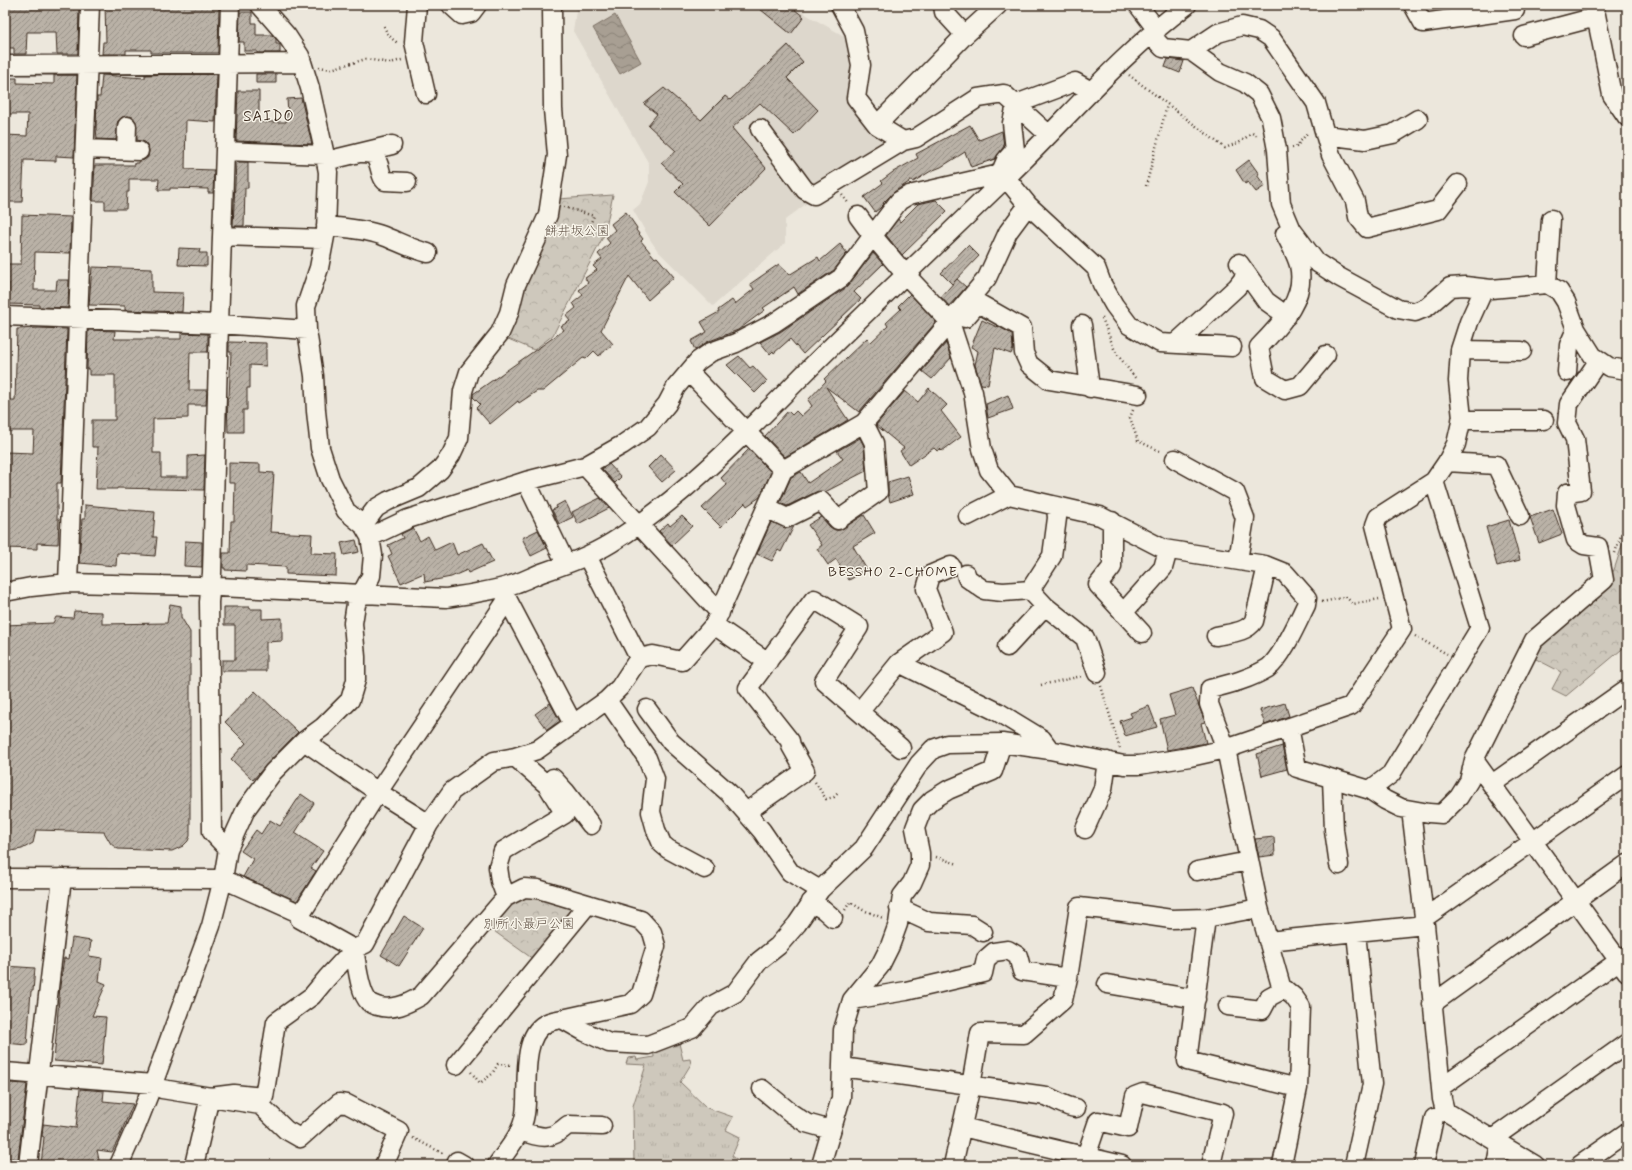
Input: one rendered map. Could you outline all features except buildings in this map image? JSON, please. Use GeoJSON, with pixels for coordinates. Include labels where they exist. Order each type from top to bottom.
{"type":"FeatureCollection","features":[{"type":"Feature","properties":{"kind":"street"},"geometry":{"type":"LineString","coordinates":[[68,584],[90,5]]}},
{"type":"Feature","properties":{"kind":"street"},"geometry":{"type":"LineString","coordinates":[[228,849],[212,832],[209,602],[211,587],[218,324],[230,5]]}},
{"type":"Feature","properties":{"kind":"street"},"geometry":{"type":"LineString","coordinates":[[119,1165],[153,1084],[211,926],[223,879],[228,849],[246,809],[273,772],[304,741],[323,727],[350,700],[356,680],[356,657],[353,623],[356,604],[371,576],[373,555],[366,531],[346,511],[339,499],[330,479],[320,448],[314,376],[307,330],[306,306],[319,268],[325,232],[328,172],[326,158],[310,88],[300,56],[287,36],[260,5]]}},
{"type":"Feature","properties":{"kind":"street"},"geometry":{"type":"LineString","coordinates":[[417,5],[414,42],[426,94]]}},
{"type":"Feature","properties":{"kind":"street"},"geometry":{"type":"LineString","coordinates":[[451,5],[462,15],[472,13],[477,5]]}},
{"type":"Feature","properties":{"kind":"street"},"geometry":{"type":"LineString","coordinates":[[366,531],[376,508],[388,501],[419,488],[440,470],[451,455],[459,438],[463,392],[469,372],[500,333],[509,313],[516,285],[548,214],[557,155],[553,108],[552,5]]}},
{"type":"Feature","properties":{"kind":"street"},"geometry":{"type":"LineString","coordinates":[[840,5],[854,31],[861,65],[856,98],[877,125],[903,141]]}},
{"type":"Feature","properties":{"kind":"street"},"geometry":{"type":"LineString","coordinates":[[942,5],[944,12],[965,35]]}},
{"type":"Feature","properties":{"kind":"street"},"geometry":{"type":"LineString","coordinates":[[877,125],[965,35],[998,5]]}},
{"type":"Feature","properties":{"kind":"street"},"geometry":{"type":"LineString","coordinates":[[1138,5],[1163,48],[1191,52],[1220,72],[1245,83],[1259,94],[1271,118],[1276,150],[1281,204],[1292,230],[1316,262],[1338,277],[1398,310],[1416,312],[1427,307],[1450,287],[1465,286],[1484,289],[1546,284],[1559,291],[1566,302],[1576,329],[1593,356],[1609,367],[1627,370]]}},
{"type":"Feature","properties":{"kind":"street"},"geometry":{"type":"LineString","coordinates":[[497,1165],[520,1131],[525,1114],[530,1046],[535,1032],[545,1024],[630,1004],[641,994],[656,946],[652,932],[641,920],[538,889],[524,888],[506,897],[421,996],[407,1004],[392,1008],[369,1002],[362,989],[354,949],[300,919],[301,914],[504,593],[516,584],[587,556],[610,544],[680,494],[746,432],[1005,176],[1049,135],[1117,66],[1154,32],[1188,5]]}},
{"type":"Feature","properties":{"kind":"street"},"geometry":{"type":"LineString","coordinates":[[1413,5],[1423,23],[1515,10],[1515,5]]}},
{"type":"Feature","properties":{"kind":"street"},"geometry":{"type":"LineString","coordinates":[[1524,36],[1595,11],[1612,94],[1627,117]]}},
{"type":"Feature","properties":{"kind":"street"},"geometry":{"type":"LineString","coordinates":[[1191,52],[1218,33],[1242,26],[1259,30],[1271,38],[1316,103],[1331,155],[1355,200],[1358,217],[1367,228],[1438,210],[1458,184]]}},
{"type":"Feature","properties":{"kind":"street"},"geometry":{"type":"LineString","coordinates":[[5,65],[302,63]]}},
{"type":"Feature","properties":{"kind":"street"},"geometry":{"type":"LineString","coordinates":[[1016,104],[1075,82],[1092,91]]}},
{"type":"Feature","properties":{"kind":"street"},"geometry":{"type":"LineString","coordinates":[[760,129],[805,190],[814,195],[903,141],[916,138],[978,98],[1004,94],[1049,135]]}},
{"type":"Feature","properties":{"kind":"street"},"geometry":{"type":"LineString","coordinates":[[1016,104],[1012,123],[1015,150],[1006,160],[1005,176],[1028,205],[1096,268],[1102,284],[1128,326],[1160,343],[1232,347]]}},
{"type":"Feature","properties":{"kind":"street"},"geometry":{"type":"LineString","coordinates":[[1324,134],[1365,140],[1393,134],[1418,119]]}},
{"type":"Feature","properties":{"kind":"street"},"geometry":{"type":"LineString","coordinates":[[85,149],[132,151],[127,126]]}},
{"type":"Feature","properties":{"kind":"street"},"geometry":{"type":"LineString","coordinates":[[225,151],[326,158],[364,153],[392,145]]}},
{"type":"Feature","properties":{"kind":"street"},"geometry":{"type":"LineString","coordinates":[[364,153],[374,154],[377,158],[380,165],[382,179],[385,181],[407,182]]}},
{"type":"Feature","properties":{"kind":"street"},"geometry":{"type":"LineString","coordinates":[[366,531],[526,481],[585,466],[622,445],[648,427],[667,404],[676,387],[698,361],[711,352],[736,343],[774,323],[841,278],[899,201],[909,195],[1005,176]]}},
{"type":"Feature","properties":{"kind":"street"},"geometry":{"type":"LineString","coordinates":[[952,327],[987,278],[1008,232],[1028,205]]}},
{"type":"Feature","properties":{"kind":"street"},"geometry":{"type":"LineString","coordinates":[[858,216],[872,235],[952,327],[973,392],[982,449],[989,470],[1010,495],[1056,507],[1100,516],[1164,549],[1267,566],[1285,573],[1307,598],[1306,605],[1286,645],[1269,667],[1244,680],[1210,689],[1210,704],[1226,749],[1259,908],[1280,986],[1301,1006],[1298,1088],[1282,1165]]}},
{"type":"Feature","properties":{"kind":"street"},"geometry":{"type":"LineString","coordinates":[[1546,284],[1552,219]]}},
{"type":"Feature","properties":{"kind":"street"},"geometry":{"type":"LineString","coordinates":[[222,236],[364,230],[381,235],[412,249],[428,253]]}},
{"type":"Feature","properties":{"kind":"street"},"geometry":{"type":"LineString","coordinates":[[1292,230],[1285,234],[1298,264],[1301,278],[1297,295],[1286,316],[1260,347],[1265,378],[1285,390],[1300,386],[1326,355]]}},
{"type":"Feature","properties":{"kind":"street"},"geometry":{"type":"LineString","coordinates":[[1175,344],[1237,287],[1243,269],[1266,301],[1286,316]]}},
{"type":"Feature","properties":{"kind":"street"},"geometry":{"type":"LineString","coordinates":[[562,1019],[609,1043],[648,1045],[692,1028],[712,1006],[735,993],[759,962],[778,946],[797,924],[815,896],[864,848],[918,764],[933,749],[947,744],[1002,743],[1050,750],[1116,763],[1160,763],[1226,749],[1351,706],[1408,632],[1393,596],[1375,525],[1378,517],[1434,481],[1448,462],[1456,444],[1461,420],[1458,381],[1460,350],[1468,322],[1484,289]]}},
{"type":"Feature","properties":{"kind":"street"},"geometry":{"type":"LineString","coordinates":[[520,761],[607,700],[620,687],[639,658],[653,655],[682,661],[717,619],[783,470],[864,424],[952,327],[978,303],[1022,328],[1024,353],[1029,364],[1049,380],[1138,395]]}},
{"type":"Feature","properties":{"kind":"street"},"geometry":{"type":"LineString","coordinates":[[5,316],[218,324],[307,330]]}},
{"type":"Feature","properties":{"kind":"street"},"geometry":{"type":"LineString","coordinates":[[1082,325],[1090,388]]}},
{"type":"Feature","properties":{"kind":"street"},"geometry":{"type":"LineString","coordinates":[[1567,372],[1569,345],[1576,329]]}},
{"type":"Feature","properties":{"kind":"street"},"geometry":{"type":"LineString","coordinates":[[1460,350],[1522,351]]}},
{"type":"Feature","properties":{"kind":"street"},"geometry":{"type":"LineString","coordinates":[[1289,727],[1297,768],[1370,790],[1396,806],[1411,810],[1442,814],[1458,797],[1469,781],[1474,760],[1534,640],[1604,580],[1598,547],[1584,545],[1576,540],[1566,505],[1567,493],[1581,491],[1575,439],[1567,424],[1569,404],[1599,360]]}},
{"type":"Feature","properties":{"kind":"street"},"geometry":{"type":"LineString","coordinates":[[689,372],[783,470]]}},
{"type":"Feature","properties":{"kind":"street"},"geometry":{"type":"LineString","coordinates":[[1461,420],[1544,420]]}},
{"type":"Feature","properties":{"kind":"street"},"geometry":{"type":"LineString","coordinates":[[766,508],[787,518],[821,501],[838,520],[878,492],[874,443],[864,424]]}},
{"type":"Feature","properties":{"kind":"street"},"geometry":{"type":"LineString","coordinates":[[1176,459],[1236,492],[1245,518],[1238,560]]}},
{"type":"Feature","properties":{"kind":"street"},"geometry":{"type":"LineString","coordinates":[[1448,462],[1496,465],[1520,516]]}},
{"type":"Feature","properties":{"kind":"street"},"geometry":{"type":"LineString","coordinates":[[585,466],[640,524],[717,619],[768,662]]}},
{"type":"Feature","properties":{"kind":"street"},"geometry":{"type":"LineString","coordinates":[[526,481],[566,564]]}},
{"type":"Feature","properties":{"kind":"street"},"geometry":{"type":"LineString","coordinates":[[1370,790],[1391,774],[1480,628],[1434,481]]}},
{"type":"Feature","properties":{"kind":"street"},"geometry":{"type":"LineString","coordinates":[[968,516],[1010,495]]}},
{"type":"Feature","properties":{"kind":"street"},"geometry":{"type":"LineString","coordinates":[[1030,590],[1052,556],[1057,518],[1056,507]]}},
{"type":"Feature","properties":{"kind":"street"},"geometry":{"type":"LineString","coordinates":[[1112,521],[1112,567],[1098,584],[1142,633]]}},
{"type":"Feature","properties":{"kind":"street"},"geometry":{"type":"LineString","coordinates":[[1123,613],[1163,568],[1168,550]]}},
{"type":"Feature","properties":{"kind":"street"},"geometry":{"type":"LineString","coordinates":[[587,556],[639,658]]}},
{"type":"Feature","properties":{"kind":"street"},"geometry":{"type":"LineString","coordinates":[[1216,636],[1246,630],[1250,627],[1254,621],[1267,566]]}},
{"type":"Feature","properties":{"kind":"street"},"geometry":{"type":"LineString","coordinates":[[860,711],[899,663],[943,632],[926,589],[930,575],[958,570],[984,590],[1003,592],[1030,590]]}},
{"type":"Feature","properties":{"kind":"street"},"geometry":{"type":"LineString","coordinates":[[5,592],[32,587],[68,584],[211,587],[446,598],[475,594],[504,593]]}},
{"type":"Feature","properties":{"kind":"street"},"geometry":{"type":"LineString","coordinates":[[1030,590],[1045,606],[1084,638],[1097,673]]}},
{"type":"Feature","properties":{"kind":"street"},"geometry":{"type":"LineString","coordinates":[[504,593],[573,724]]}},
{"type":"Feature","properties":{"kind":"street"},"geometry":{"type":"LineString","coordinates":[[746,812],[805,771],[791,746],[790,741],[748,688],[814,599],[859,627],[824,681],[901,748]]}},
{"type":"Feature","properties":{"kind":"street"},"geometry":{"type":"LineString","coordinates":[[1007,647],[1045,606]]}},
{"type":"Feature","properties":{"kind":"street"},"geometry":{"type":"LineString","coordinates":[[899,663],[998,712],[1042,739],[1050,750]]}},
{"type":"Feature","properties":{"kind":"street"},"geometry":{"type":"LineString","coordinates":[[1492,784],[1625,690],[1627,692]]}},
{"type":"Feature","properties":{"kind":"street"},"geometry":{"type":"LineString","coordinates":[[607,700],[647,758],[655,779],[651,812],[662,844],[668,850],[705,869]]}},
{"type":"Feature","properties":{"kind":"street"},"geometry":{"type":"LineString","coordinates":[[647,708],[671,742],[729,793],[746,812],[762,831],[790,872],[815,896],[824,910],[833,918]]}},
{"type":"Feature","properties":{"kind":"street"},"geometry":{"type":"LineString","coordinates":[[304,741],[378,792],[429,824]]}},
{"type":"Feature","properties":{"kind":"street"},"geometry":{"type":"LineString","coordinates":[[821,1165],[841,1098],[843,1030],[852,1000],[880,966],[890,946],[899,916],[902,896],[912,883],[920,865],[920,853],[915,824],[922,810],[932,800],[948,790],[993,771],[1002,743]]}},
{"type":"Feature","properties":{"kind":"street"},"geometry":{"type":"LineString","coordinates":[[1438,1102],[1624,962],[1575,900],[1474,760]]}},
{"type":"Feature","properties":{"kind":"street"},"geometry":{"type":"LineString","coordinates":[[210,1097],[234,1094],[264,1097],[276,1022],[312,996],[326,978],[354,949],[365,944],[429,824],[452,791],[494,761],[536,762],[566,791],[591,825]]}},
{"type":"Feature","properties":{"kind":"street"},"geometry":{"type":"LineString","coordinates":[[506,897],[500,881],[498,867],[503,851],[565,814],[547,785],[520,761]]}},
{"type":"Feature","properties":{"kind":"street"},"geometry":{"type":"LineString","coordinates":[[1085,829],[1116,763]]}},
{"type":"Feature","properties":{"kind":"street"},"geometry":{"type":"LineString","coordinates":[[1268,942],[1356,933],[1424,922],[1627,775]]}},
{"type":"Feature","properties":{"kind":"street"},"geometry":{"type":"LineString","coordinates":[[1332,779],[1334,830],[1339,865]]}},
{"type":"Feature","properties":{"kind":"street"},"geometry":{"type":"LineString","coordinates":[[1411,810],[1432,1004],[1438,1102],[1424,1165]]}},
{"type":"Feature","properties":{"kind":"street"},"geometry":{"type":"LineString","coordinates":[[1197,871],[1249,861]]}},
{"type":"Feature","properties":{"kind":"street"},"geometry":{"type":"LineString","coordinates":[[1432,1004],[1627,864]]}},
{"type":"Feature","properties":{"kind":"street"},"geometry":{"type":"LineString","coordinates":[[5,878],[223,879],[301,914]]}},
{"type":"Feature","properties":{"kind":"street"},"geometry":{"type":"LineString","coordinates":[[28,1165],[62,878]]}},
{"type":"Feature","properties":{"kind":"street"},"geometry":{"type":"LineString","coordinates":[[459,1062],[588,904]]}},
{"type":"Feature","properties":{"kind":"street"},"geometry":{"type":"LineString","coordinates":[[953,1165],[971,1086],[980,1034],[1024,1034],[1063,1000],[1079,907],[1171,919],[1206,918],[1259,908]]}},
{"type":"Feature","properties":{"kind":"street"},"geometry":{"type":"LineString","coordinates":[[899,916],[930,922],[972,925],[983,932]]}},
{"type":"Feature","properties":{"kind":"street"},"geometry":{"type":"LineString","coordinates":[[1206,918],[1187,1061],[1298,1088]]}},
{"type":"Feature","properties":{"kind":"street"},"geometry":{"type":"LineString","coordinates":[[1354,1165],[1372,1084],[1356,933]]}},
{"type":"Feature","properties":{"kind":"street"},"geometry":{"type":"LineString","coordinates":[[852,1000],[884,996],[983,973],[986,959],[994,952],[1008,950],[1018,956],[1022,972],[1068,978]]}},
{"type":"Feature","properties":{"kind":"street"},"geometry":{"type":"LineString","coordinates":[[1107,984],[1196,999]]}},
{"type":"Feature","properties":{"kind":"street"},"geometry":{"type":"LineString","coordinates":[[1228,1006],[1262,1010],[1269,997],[1284,989]]}},
{"type":"Feature","properties":{"kind":"street"},"geometry":{"type":"LineString","coordinates":[[1496,1141],[1627,1043]]}},
{"type":"Feature","properties":{"kind":"street"},"geometry":{"type":"LineString","coordinates":[[842,1067],[1046,1096],[1059,1101],[1067,1107],[1076,1108]]}},
{"type":"Feature","properties":{"kind":"street"},"geometry":{"type":"LineString","coordinates":[[5,1072],[153,1084],[162,1089],[260,1105],[286,1130],[300,1138],[339,1103],[347,1104],[399,1131],[384,1165]]}},
{"type":"Feature","properties":{"kind":"street"},"geometry":{"type":"LineString","coordinates":[[762,1089],[791,1113],[806,1123],[831,1130]]}},
{"type":"Feature","properties":{"kind":"street"},"geometry":{"type":"LineString","coordinates":[[1084,1161],[1098,1121],[1128,1128],[1136,1096],[1143,1093],[1223,1113],[1211,1165]]}},
{"type":"Feature","properties":{"kind":"street"},"geometry":{"type":"LineString","coordinates":[[194,1165],[210,1097]]}},
{"type":"Feature","properties":{"kind":"street"},"geometry":{"type":"LineString","coordinates":[[1438,1102],[1445,1111],[1535,1165]]}},
{"type":"Feature","properties":{"kind":"street"},"geometry":{"type":"LineString","coordinates":[[520,1131],[540,1138],[557,1134],[568,1124],[602,1126]]}},
{"type":"Feature","properties":{"kind":"street"},"geometry":{"type":"LineString","coordinates":[[962,1127],[1084,1161],[1122,1165]]}},
{"type":"Feature","properties":{"kind":"street"},"geometry":{"type":"LineString","coordinates":[[1580,1165],[1627,1132]]}},
{"type":"Feature","properties":{"kind":"street"},"geometry":{"type":"LineString","coordinates":[[1496,1141],[1496,1165]]}},
{"type":"Feature","properties":{"kind":"path"},"geometry":{"type":"LineString","coordinates":[[384,26],[390,38],[401,45],[405,42]]}},
{"type":"Feature","properties":{"kind":"path"},"geometry":{"type":"LineString","coordinates":[[302,63],[331,69],[366,59],[390,63],[403,60]]}},
{"type":"Feature","properties":{"kind":"path"},"geometry":{"type":"LineString","coordinates":[[1117,66],[1225,148],[1240,142],[1252,133],[1276,150],[1296,147],[1309,132],[1324,134]]}},
{"type":"Feature","properties":{"kind":"path"},"geometry":{"type":"LineString","coordinates":[[1146,186],[1167,105]]}},
{"type":"Feature","properties":{"kind":"path"},"geometry":{"type":"LineString","coordinates":[[833,184],[858,216]]}},
{"type":"Feature","properties":{"kind":"path"},"geometry":{"type":"LineString","coordinates":[[550,202],[594,216],[590,224]]}},
{"type":"Feature","properties":{"kind":"path"},"geometry":{"type":"LineString","coordinates":[[1614,559],[1627,517]]}},
{"type":"Feature","properties":{"kind":"path"},"geometry":{"type":"LineString","coordinates":[[1306,605],[1346,597],[1353,604],[1393,596]]}},
{"type":"Feature","properties":{"kind":"path"},"geometry":{"type":"LineString","coordinates":[[1408,632],[1460,661]]}},
{"type":"Feature","properties":{"kind":"path"},"geometry":{"type":"LineString","coordinates":[[1041,685],[1097,673],[1116,763]]}},
{"type":"Feature","properties":{"kind":"path"},"geometry":{"type":"LineString","coordinates":[[805,771],[808,772],[826,799],[834,797],[838,792]]}},
{"type":"Feature","properties":{"kind":"path"},"geometry":{"type":"LineString","coordinates":[[920,853],[958,864]]}},
{"type":"Feature","properties":{"kind":"path"},"geometry":{"type":"LineString","coordinates":[[863,910],[899,916]]}},
{"type":"Feature","properties":{"kind":"path"},"geometry":{"type":"LineString","coordinates":[[459,1062],[480,1083],[492,1074],[498,1064],[514,1065]]}},
{"type":"Feature","properties":{"kind":"path"},"geometry":{"type":"LineString","coordinates":[[399,1131],[460,1163]]}},
{"type":"Feature","properties":{"kind":"shaded area"},"geometry":{"type":"Polygon","coordinates":[[[577,5],[796,5],[807,15],[851,40],[849,97],[884,144],[785,220],[785,243],[713,306],[658,251],[633,210],[640,204],[649,182],[649,164],[573,31],[577,5]]]}},
{"type":"Feature","properties":{"kind":"green space","name":"餅井坂公園"},"geometry":{"type":"Polygon","coordinates":[[[613,195],[604,235],[553,335],[534,350],[506,338],[522,290],[558,199],[613,195]]]}},
{"type":"Feature","properties":{"kind":"green space"},"geometry":{"type":"Polygon","coordinates":[[[1627,530],[1627,645],[1566,696],[1552,689],[1561,672],[1534,658],[1538,646],[1606,583],[1614,570],[1627,530]]]}},
{"type":"Feature","properties":{"kind":"green space","name":"別所小最戸公園"},"geometry":{"type":"Polygon","coordinates":[[[538,897],[575,908],[533,959],[491,929],[510,906],[523,898],[538,897]]]}},
{"type":"Feature","properties":{"kind":"green space"},"geometry":{"type":"Polygon","coordinates":[[[678,1039],[683,1060],[690,1059],[691,1064],[680,1082],[707,1108],[733,1117],[726,1130],[740,1137],[732,1156],[738,1160],[739,1165],[634,1165],[633,1106],[646,1065],[626,1064],[628,1058],[636,1057],[637,1060],[654,1057],[653,1045],[678,1039]]]}},
{"type":"Feature","properties":{"kind":"water"},"geometry":{"type":"Polygon","coordinates":[[[615,15],[641,62],[620,74],[593,28],[615,15]]]}},
{"type":"Feature","properties":{"kind":"district","name":"SAIDO"},"geometry":{"type":"Point","coordinates":[269,117]}},
{"type":"Feature","properties":{"kind":"district","name":"BESSHO 2-CHOME"},"geometry":{"type":"Point","coordinates":[893,572]}}]}
